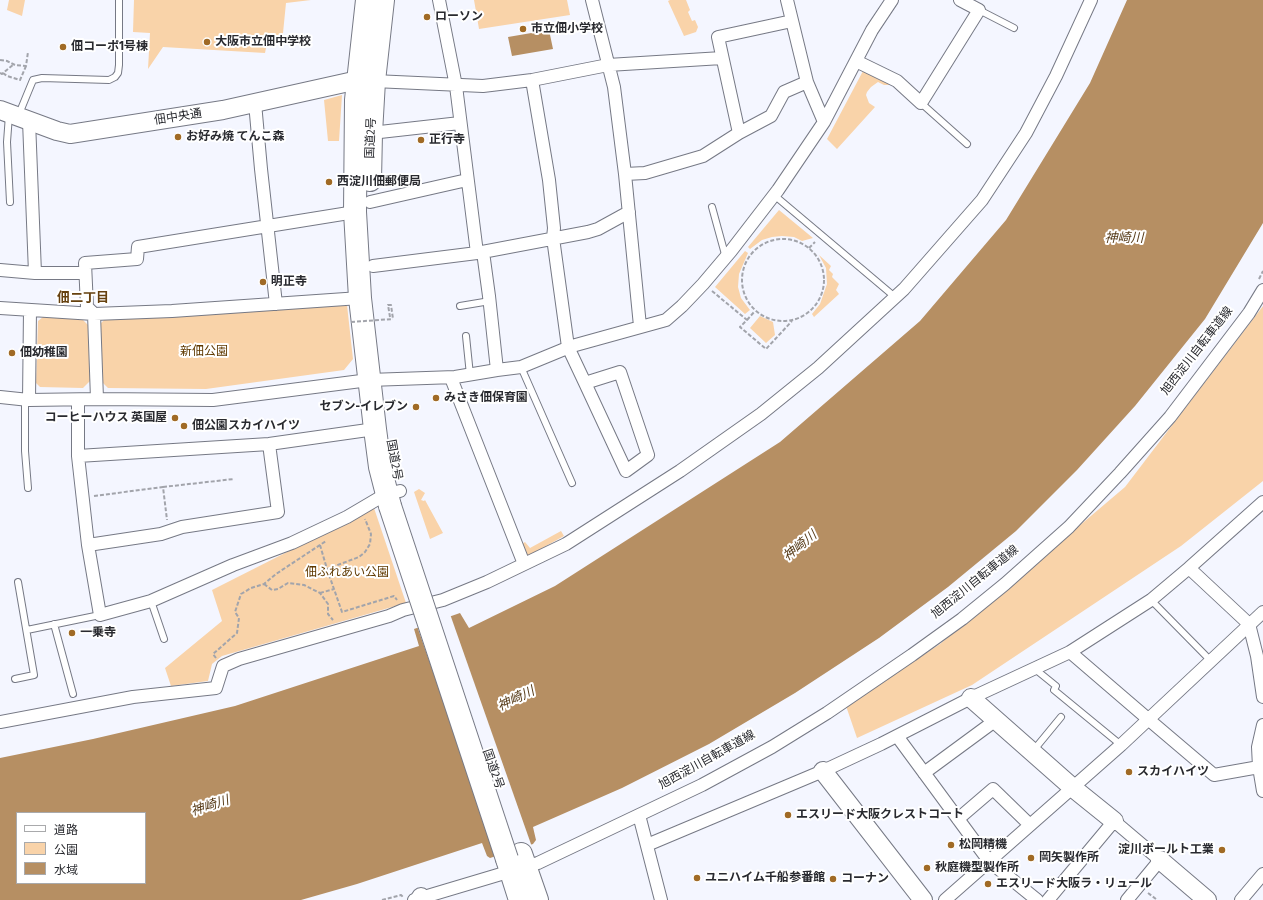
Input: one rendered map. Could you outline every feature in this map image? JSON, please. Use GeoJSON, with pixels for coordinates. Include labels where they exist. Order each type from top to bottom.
{"type":"FeatureCollection","features":[{"type":"Feature","properties":{"kind":"highway","name":"国道2号"},"geometry":{"type":"LineString","coordinates":[[367,0],[366,80],[371,133],[362,207],[360,298],[376,380],[390,438],[395,498]]}},
{"type":"Feature","properties":{"kind":"highway","name":"国道2号"},"geometry":{"type":"LineString","coordinates":[[383,0],[355,131],[362,207],[373,266],[376,380],[374,429],[380,467],[395,498],[516,863],[537,900]]}},
{"type":"Feature","properties":{"kind":"highway","name":"国道2号"},"geometry":{"type":"LineString","coordinates":[[516,863],[520,900]]}},
{"type":"Feature","properties":{"kind":"street"},"geometry":{"type":"LineString","coordinates":[[439,0],[456,86],[467,180],[490,301],[497,370]]}},
{"type":"Feature","properties":{"kind":"street"},"geometry":{"type":"LineString","coordinates":[[592,0],[614,87],[625,174],[640,326]]}},
{"type":"Feature","properties":{"kind":"street"},"geometry":{"type":"LineString","coordinates":[[787,0],[807,82],[824,122]]}},
{"type":"Feature","properties":{"kind":"street"},"geometry":{"type":"LineString","coordinates":[[0,397],[27,400],[213,400],[376,380],[451,378],[521,367],[568,347],[666,320],[704,284],[726,258],[774,195],[824,122],[872,30],[892,0]]}},
{"type":"Feature","properties":{"kind":"street"},"geometry":{"type":"LineString","coordinates":[[856,61],[897,81],[921,103],[979,10],[960,0]]}},
{"type":"Feature","properties":{"kind":"street"},"geometry":{"type":"LineString","coordinates":[[0,722],[133,697],[216,688],[223,666],[239,659],[389,616],[403,610],[443,600],[487,582],[566,544],[680,471],[761,414],[818,368],[895,297],[982,200],[1026,133],[1056,76],[1091,0]]}},
{"type":"Feature","properties":{"kind":"street"},"geometry":{"type":"LineString","coordinates":[[739,133],[718,37],[792,21]]}},
{"type":"Feature","properties":{"kind":"street"},"geometry":{"type":"LineString","coordinates":[[366,80],[456,86],[483,86],[532,80],[608,65],[722,58]]}},
{"type":"Feature","properties":{"kind":"street","name":"佃中央通"},"geometry":{"type":"LineString","coordinates":[[14,115],[70,134],[223,110],[366,80]]}},
{"type":"Feature","properties":{"kind":"street"},"geometry":{"type":"LineString","coordinates":[[532,80],[549,180],[554,228],[553,238],[568,347],[626,471],[648,455],[620,372],[585,383]]}},
{"type":"Feature","properties":{"kind":"street"},"geometry":{"type":"LineString","coordinates":[[625,174],[645,173],[703,156],[739,133],[771,116],[784,92],[807,82]]}},
{"type":"Feature","properties":{"kind":"street"},"geometry":{"type":"LineString","coordinates":[[255,103],[276,304]]}},
{"type":"Feature","properties":{"kind":"street"},"geometry":{"type":"LineString","coordinates":[[14,115],[34,273]]}},
{"type":"Feature","properties":{"kind":"street"},"geometry":{"type":"LineString","coordinates":[[371,133],[460,123]]}},
{"type":"Feature","properties":{"kind":"street"},"geometry":{"type":"LineString","coordinates":[[97,399],[94,314],[87,308],[84,273],[85,263],[137,259],[138,246],[267,226],[362,207],[467,180]]}},
{"type":"Feature","properties":{"kind":"street"},"geometry":{"type":"LineString","coordinates":[[373,266],[480,253],[598,229],[628,212]]}},
{"type":"Feature","properties":{"kind":"street"},"geometry":{"type":"LineString","coordinates":[[0,270],[34,273],[84,273]]}},
{"type":"Feature","properties":{"kind":"street"},"geometry":{"type":"LineString","coordinates":[[415,899],[516,863],[538,863],[702,785],[827,713],[866,688],[962,619],[1005,584],[1069,526],[1120,473],[1170,417],[1241,325],[1249,313],[1260,286]]}},
{"type":"Feature","properties":{"kind":"street"},"geometry":{"type":"LineString","coordinates":[[0,308],[94,314],[172,311],[360,298]]}},
{"type":"Feature","properties":{"kind":"street"},"geometry":{"type":"LineString","coordinates":[[27,400],[30,310]]}},
{"type":"Feature","properties":{"kind":"street"},"geometry":{"type":"LineString","coordinates":[[451,378],[524,564]]}},
{"type":"Feature","properties":{"kind":"street"},"geometry":{"type":"LineString","coordinates":[[78,400],[78,456],[88,545],[100,615],[151,601],[233,565],[292,544],[360,509],[395,498]]}},
{"type":"Feature","properties":{"kind":"street"},"geometry":{"type":"LineString","coordinates":[[78,456],[269,444],[374,429]]}},
{"type":"Feature","properties":{"kind":"street"},"geometry":{"type":"LineString","coordinates":[[88,545],[161,534],[182,527],[278,512],[269,444]]}},
{"type":"Feature","properties":{"kind":"street"},"geometry":{"type":"LineString","coordinates":[[647,845],[823,771],[897,736],[971,698],[1070,652],[1151,600],[1263,502]]}},
{"type":"Feature","properties":{"kind":"street"},"geometry":{"type":"LineString","coordinates":[[1189,568],[1249,624],[1260,653],[1263,697]]}},
{"type":"Feature","properties":{"kind":"street"},"geometry":{"type":"LineString","coordinates":[[945,900],[1121,745],[1263,612]]}},
{"type":"Feature","properties":{"kind":"street"},"geometry":{"type":"LineString","coordinates":[[1070,652],[1214,775],[1260,762]]}},
{"type":"Feature","properties":{"kind":"street"},"geometry":{"type":"LineString","coordinates":[[971,698],[1073,788],[1207,900]]}},
{"type":"Feature","properties":{"kind":"street"},"geometry":{"type":"LineString","coordinates":[[924,773],[996,720]]}},
{"type":"Feature","properties":{"kind":"street"},"geometry":{"type":"LineString","coordinates":[[1263,725],[1258,747],[1263,791]]}},
{"type":"Feature","properties":{"kind":"street"},"geometry":{"type":"LineString","coordinates":[[897,736],[989,861],[1037,900]]}},
{"type":"Feature","properties":{"kind":"street"},"geometry":{"type":"LineString","coordinates":[[823,771],[923,900]]}},
{"type":"Feature","properties":{"kind":"street"},"geometry":{"type":"LineString","coordinates":[[958,819],[993,788],[1030,825]]}},
{"type":"Feature","properties":{"kind":"street"},"geometry":{"type":"LineString","coordinates":[[639,816],[661,900]]}},
{"type":"Feature","properties":{"kind":"street"},"geometry":{"type":"LineString","coordinates":[[1048,900],[1114,821]]}},
{"type":"Feature","properties":{"kind":"street"},"geometry":{"type":"LineString","coordinates":[[1127,900],[1160,860]]}},
{"type":"Feature","properties":{"kind":"street"},"geometry":{"type":"LineString","coordinates":[[1241,900],[1263,874]]}},
{"type":"Feature","properties":{"kind":"lane"},"geometry":{"type":"LineString","coordinates":[[10,202],[7,142],[14,115],[32,80],[42,78],[109,80],[115,77],[118,73],[119,65],[119,0]]}},
{"type":"Feature","properties":{"kind":"lane"},"geometry":{"type":"LineString","coordinates":[[979,10],[1014,28]]}},
{"type":"Feature","properties":{"kind":"lane"},"geometry":{"type":"LineString","coordinates":[[921,103],[967,144]]}},
{"type":"Feature","properties":{"kind":"lane"},"geometry":{"type":"LineString","coordinates":[[774,195],[895,297]]}},
{"type":"Feature","properties":{"kind":"lane"},"geometry":{"type":"LineString","coordinates":[[712,207],[726,258]]}},
{"type":"Feature","properties":{"kind":"lane"},"geometry":{"type":"LineString","coordinates":[[460,306],[490,301]]}},
{"type":"Feature","properties":{"kind":"lane"},"geometry":{"type":"LineString","coordinates":[[466,336],[470,375]]}},
{"type":"Feature","properties":{"kind":"lane"},"geometry":{"type":"LineString","coordinates":[[521,367],[572,483]]}},
{"type":"Feature","properties":{"kind":"lane"},"geometry":{"type":"LineString","coordinates":[[27,400],[25,452],[28,488]]}},
{"type":"Feature","properties":{"kind":"lane"},"geometry":{"type":"LineString","coordinates":[[15,679],[34,675],[18,582]]}},
{"type":"Feature","properties":{"kind":"lane"},"geometry":{"type":"LineString","coordinates":[[1151,600],[1211,661]]}},
{"type":"Feature","properties":{"kind":"lane"},"geometry":{"type":"LineString","coordinates":[[151,601],[164,639]]}},
{"type":"Feature","properties":{"kind":"lane"},"geometry":{"type":"LineString","coordinates":[[27,630],[100,615]]}},
{"type":"Feature","properties":{"kind":"lane"},"geometry":{"type":"LineString","coordinates":[[54,624],[73,694]]}},
{"type":"Feature","properties":{"kind":"lane"},"geometry":{"type":"LineString","coordinates":[[1035,669],[1056,686],[1054,690],[1121,745]]}},
{"type":"Feature","properties":{"kind":"lane"},"geometry":{"type":"LineString","coordinates":[[1032,752],[1061,717]]}},
{"type":"Feature","properties":{"kind":"path"},"geometry":{"type":"LineString","coordinates":[[3,72],[7,76],[20,80],[26,66],[28,52]]}},
{"type":"Feature","properties":{"kind":"path"},"geometry":{"type":"LineString","coordinates":[[0,60],[26,66]]}},
{"type":"Feature","properties":{"kind":"path"},"geometry":{"type":"LineString","coordinates":[[0,73],[2,74],[14,64]]}},
{"type":"Feature","properties":{"kind":"path"},"geometry":{"type":"LineString","coordinates":[[756,310],[740,326],[766,349],[793,320],[807,313],[818,301],[823,285],[820,265],[814,254],[808,248],[791,240],[781,239],[772,241],[763,244],[755,250],[748,257],[744,266],[742,285],[744,294],[749,303],[764,316],[773,320],[793,320]]}},
{"type":"Feature","properties":{"kind":"path"},"geometry":{"type":"LineString","coordinates":[[1260,286],[1263,271]]}},
{"type":"Feature","properties":{"kind":"path"},"geometry":{"type":"LineString","coordinates":[[704,284],[746,320]]}},
{"type":"Feature","properties":{"kind":"path"},"geometry":{"type":"LineString","coordinates":[[351,322],[393,319],[391,305],[388,305],[390,317]]}},
{"type":"Feature","properties":{"kind":"path"},"geometry":{"type":"LineString","coordinates":[[83,498],[234,479]]}},
{"type":"Feature","properties":{"kind":"path"},"geometry":{"type":"LineString","coordinates":[[163,487],[169,531]]}},
{"type":"Feature","properties":{"kind":"path"},"geometry":{"type":"LineString","coordinates":[[327,569],[359,557],[365,552],[370,544],[371,534],[369,527],[360,509]]}},
{"type":"Feature","properties":{"kind":"path"},"geometry":{"type":"LineString","coordinates":[[223,666],[212,654],[237,633],[239,618],[235,612],[241,594],[251,588],[264,584],[276,574],[326,541]]}},
{"type":"Feature","properties":{"kind":"path"},"geometry":{"type":"LineString","coordinates":[[320,545],[342,612],[394,596],[403,610]]}},
{"type":"Feature","properties":{"kind":"path"},"geometry":{"type":"LineString","coordinates":[[264,584],[272,590],[278,589],[288,583],[299,584],[320,594],[328,604],[328,614],[333,619],[335,631]]}},
{"type":"Feature","properties":{"kind":"path"},"geometry":{"type":"LineString","coordinates":[[320,594],[334,589]]}},
{"type":"Feature","properties":{"kind":"path"},"geometry":{"type":"LineString","coordinates":[[382,900],[401,895],[415,899]]}},
{"type":"Feature","properties":{"kind":"green space"},"geometry":{"type":"Polygon","coordinates":[[[9,0],[25,0],[22,16],[7,10],[9,0]]]}},
{"type":"Feature","properties":{"kind":"green space","name":"大阪市立佃中学校"},"geometry":{"type":"Polygon","coordinates":[[[134,0],[311,0],[286,3],[282,43],[267,43],[265,53],[163,47],[148,69],[150,33],[133,32],[134,0]]]}},
{"type":"Feature","properties":{"kind":"green space"},"geometry":{"type":"Polygon","coordinates":[[[474,0],[567,0],[570,15],[479,29],[474,0]]]}},
{"type":"Feature","properties":{"kind":"green space"},"geometry":{"type":"Polygon","coordinates":[[[686,0],[690,10],[688,12],[692,21],[695,20],[698,27],[696,32],[684,36],[668,1],[686,0]]]}},
{"type":"Feature","properties":{"kind":"green space"},"geometry":{"type":"Polygon","coordinates":[[[863,71],[891,85],[884,85],[878,82],[871,87],[866,95],[869,103],[875,107],[837,149],[827,139],[863,71]]]}},
{"type":"Feature","properties":{"kind":"green space"},"geometry":{"type":"Polygon","coordinates":[[[342,95],[339,141],[328,141],[324,100],[342,95]]]}},
{"type":"Feature","properties":{"kind":"green space"},"geometry":{"type":"Polygon","coordinates":[[[779,210],[813,238],[802,241],[794,237],[772,237],[762,240],[750,249],[748,247],[779,210]]]}},
{"type":"Feature","properties":{"kind":"green space"},"geometry":{"type":"Polygon","coordinates":[[[745,251],[748,253],[739,274],[738,287],[741,298],[750,310],[745,314],[715,287],[745,251]]]}},
{"type":"Feature","properties":{"kind":"green space"},"geometry":{"type":"Polygon","coordinates":[[[819,255],[831,266],[829,270],[833,274],[832,277],[839,284],[836,290],[839,294],[814,317],[812,314],[820,304],[827,284],[826,268],[819,255]]]}},
{"type":"Feature","properties":{"kind":"green space","name":"新佃公園"},"geometry":{"type":"Polygon","coordinates":[[[347,305],[353,359],[344,370],[206,389],[108,388],[103,383],[100,324],[105,319],[206,315],[287,308],[347,305]]]}},
{"type":"Feature","properties":{"kind":"green space"},"geometry":{"type":"Polygon","coordinates":[[[1263,306],[1263,481],[1181,546],[972,685],[857,738],[846,706],[940,644],[1125,487],[1263,306]]]}},
{"type":"Feature","properties":{"kind":"green space"},"geometry":{"type":"Polygon","coordinates":[[[760,316],[773,322],[775,335],[766,343],[750,328],[760,316]]]}},
{"type":"Feature","properties":{"kind":"green space"},"geometry":{"type":"Polygon","coordinates":[[[43,317],[81,318],[89,326],[91,380],[83,388],[40,387],[36,383],[38,321],[43,317]]]}},
{"type":"Feature","properties":{"kind":"green space"},"geometry":{"type":"Polygon","coordinates":[[[419,489],[425,493],[421,500],[425,500],[443,533],[430,539],[414,492],[419,489]]]}},
{"type":"Feature","properties":{"kind":"green space","name":"佃ふれあい公園"},"geometry":{"type":"Polygon","coordinates":[[[374,508],[406,603],[222,656],[212,664],[208,681],[171,686],[165,668],[222,621],[212,590],[374,508]]]}},
{"type":"Feature","properties":{"kind":"green space"},"geometry":{"type":"Polygon","coordinates":[[[561,531],[564,536],[528,556],[522,552],[520,545],[525,542],[530,548],[561,531]]]}},
{"type":"Feature","properties":{"kind":"water","name":"神崎川"},"geometry":{"type":"Polygon","coordinates":[[[1127,0],[1263,0],[1263,223],[1205,319],[1135,406],[1077,470],[1016,531],[948,587],[879,638],[795,693],[709,744],[622,788],[533,827],[536,840],[533,844],[490,858],[487,856],[482,843],[357,884],[301,900],[0,900],[0,758],[93,739],[235,706],[419,646],[414,629],[460,613],[469,628],[555,586],[780,442],[920,321],[1006,220],[1090,83],[1127,0]]]}},
{"type":"Feature","properties":{"kind":"water"},"geometry":{"type":"Polygon","coordinates":[[[549,30],[553,49],[512,56],[508,37],[549,30]]]}},
{"type":"Feature","properties":{"kind":"pier"},"geometry":{"type":"Polygon","coordinates":[[[450,614],[532,847],[498,857],[417,626],[450,614]]]}},
{"type":"Feature","properties":{"kind":"place","name":"ローソン"},"geometry":{"type":"Point","coordinates":[427,17]}},
{"type":"Feature","properties":{"kind":"place","name":"市立佃小学校"},"geometry":{"type":"Point","coordinates":[523,29]}},
{"type":"Feature","properties":{"kind":"place","name":"大阪市立佃中学校"},"geometry":{"type":"Point","coordinates":[207,42]}},
{"type":"Feature","properties":{"kind":"place","name":"佃コーポ1号棟"},"geometry":{"type":"Point","coordinates":[63,47]}},
{"type":"Feature","properties":{"kind":"place","name":"お好み焼 てんこ森"},"geometry":{"type":"Point","coordinates":[178,137]}},
{"type":"Feature","properties":{"kind":"place","name":"正行寺"},"geometry":{"type":"Point","coordinates":[421,140]}},
{"type":"Feature","properties":{"kind":"place","name":"西淀川佃郵便局"},"geometry":{"type":"Point","coordinates":[329,182]}},
{"type":"Feature","properties":{"kind":"place","name":"明正寺"},"geometry":{"type":"Point","coordinates":[263,282]}},
{"type":"Feature","properties":{"kind":"place","name":"佃幼稚園"},"geometry":{"type":"Point","coordinates":[12,353]}},
{"type":"Feature","properties":{"kind":"place","name":"みさき佃保育園"},"geometry":{"type":"Point","coordinates":[436,398]}},
{"type":"Feature","properties":{"kind":"place","name":"セブン-イレブン"},"geometry":{"type":"Point","coordinates":[416,407]}},
{"type":"Feature","properties":{"kind":"place","name":"コーヒーハウス 英国屋"},"geometry":{"type":"Point","coordinates":[175,418]}},
{"type":"Feature","properties":{"kind":"place","name":"佃公園スカイハイツ"},"geometry":{"type":"Point","coordinates":[184,426]}},
{"type":"Feature","properties":{"kind":"place","name":"一乗寺"},"geometry":{"type":"Point","coordinates":[72,633]}},
{"type":"Feature","properties":{"kind":"place","name":"スカイハイツ"},"geometry":{"type":"Point","coordinates":[1129,772]}},
{"type":"Feature","properties":{"kind":"place","name":"エスリード大阪クレストコート"},"geometry":{"type":"Point","coordinates":[788,815]}},
{"type":"Feature","properties":{"kind":"place","name":"松岡精機"},"geometry":{"type":"Point","coordinates":[951,845]}},
{"type":"Feature","properties":{"kind":"place","name":"淀川ボールト工業"},"geometry":{"type":"Point","coordinates":[1222,850]}},
{"type":"Feature","properties":{"kind":"place","name":"岡矢製作所"},"geometry":{"type":"Point","coordinates":[1031,858]}},
{"type":"Feature","properties":{"kind":"place","name":"秋庭機型製作所"},"geometry":{"type":"Point","coordinates":[927,868]}},
{"type":"Feature","properties":{"kind":"place","name":"ユニハイム千船参番館"},"geometry":{"type":"Point","coordinates":[697,878]}},
{"type":"Feature","properties":{"kind":"place","name":"コーナン"},"geometry":{"type":"Point","coordinates":[833,879]}},
{"type":"Feature","properties":{"kind":"place","name":"エスリード大阪ラ・リュール"},"geometry":{"type":"Point","coordinates":[988,884]}},
{"type":"Feature","properties":{"kind":"district","name":"佃二丁目"},"geometry":{"type":"Point","coordinates":[83,298]}}]}
